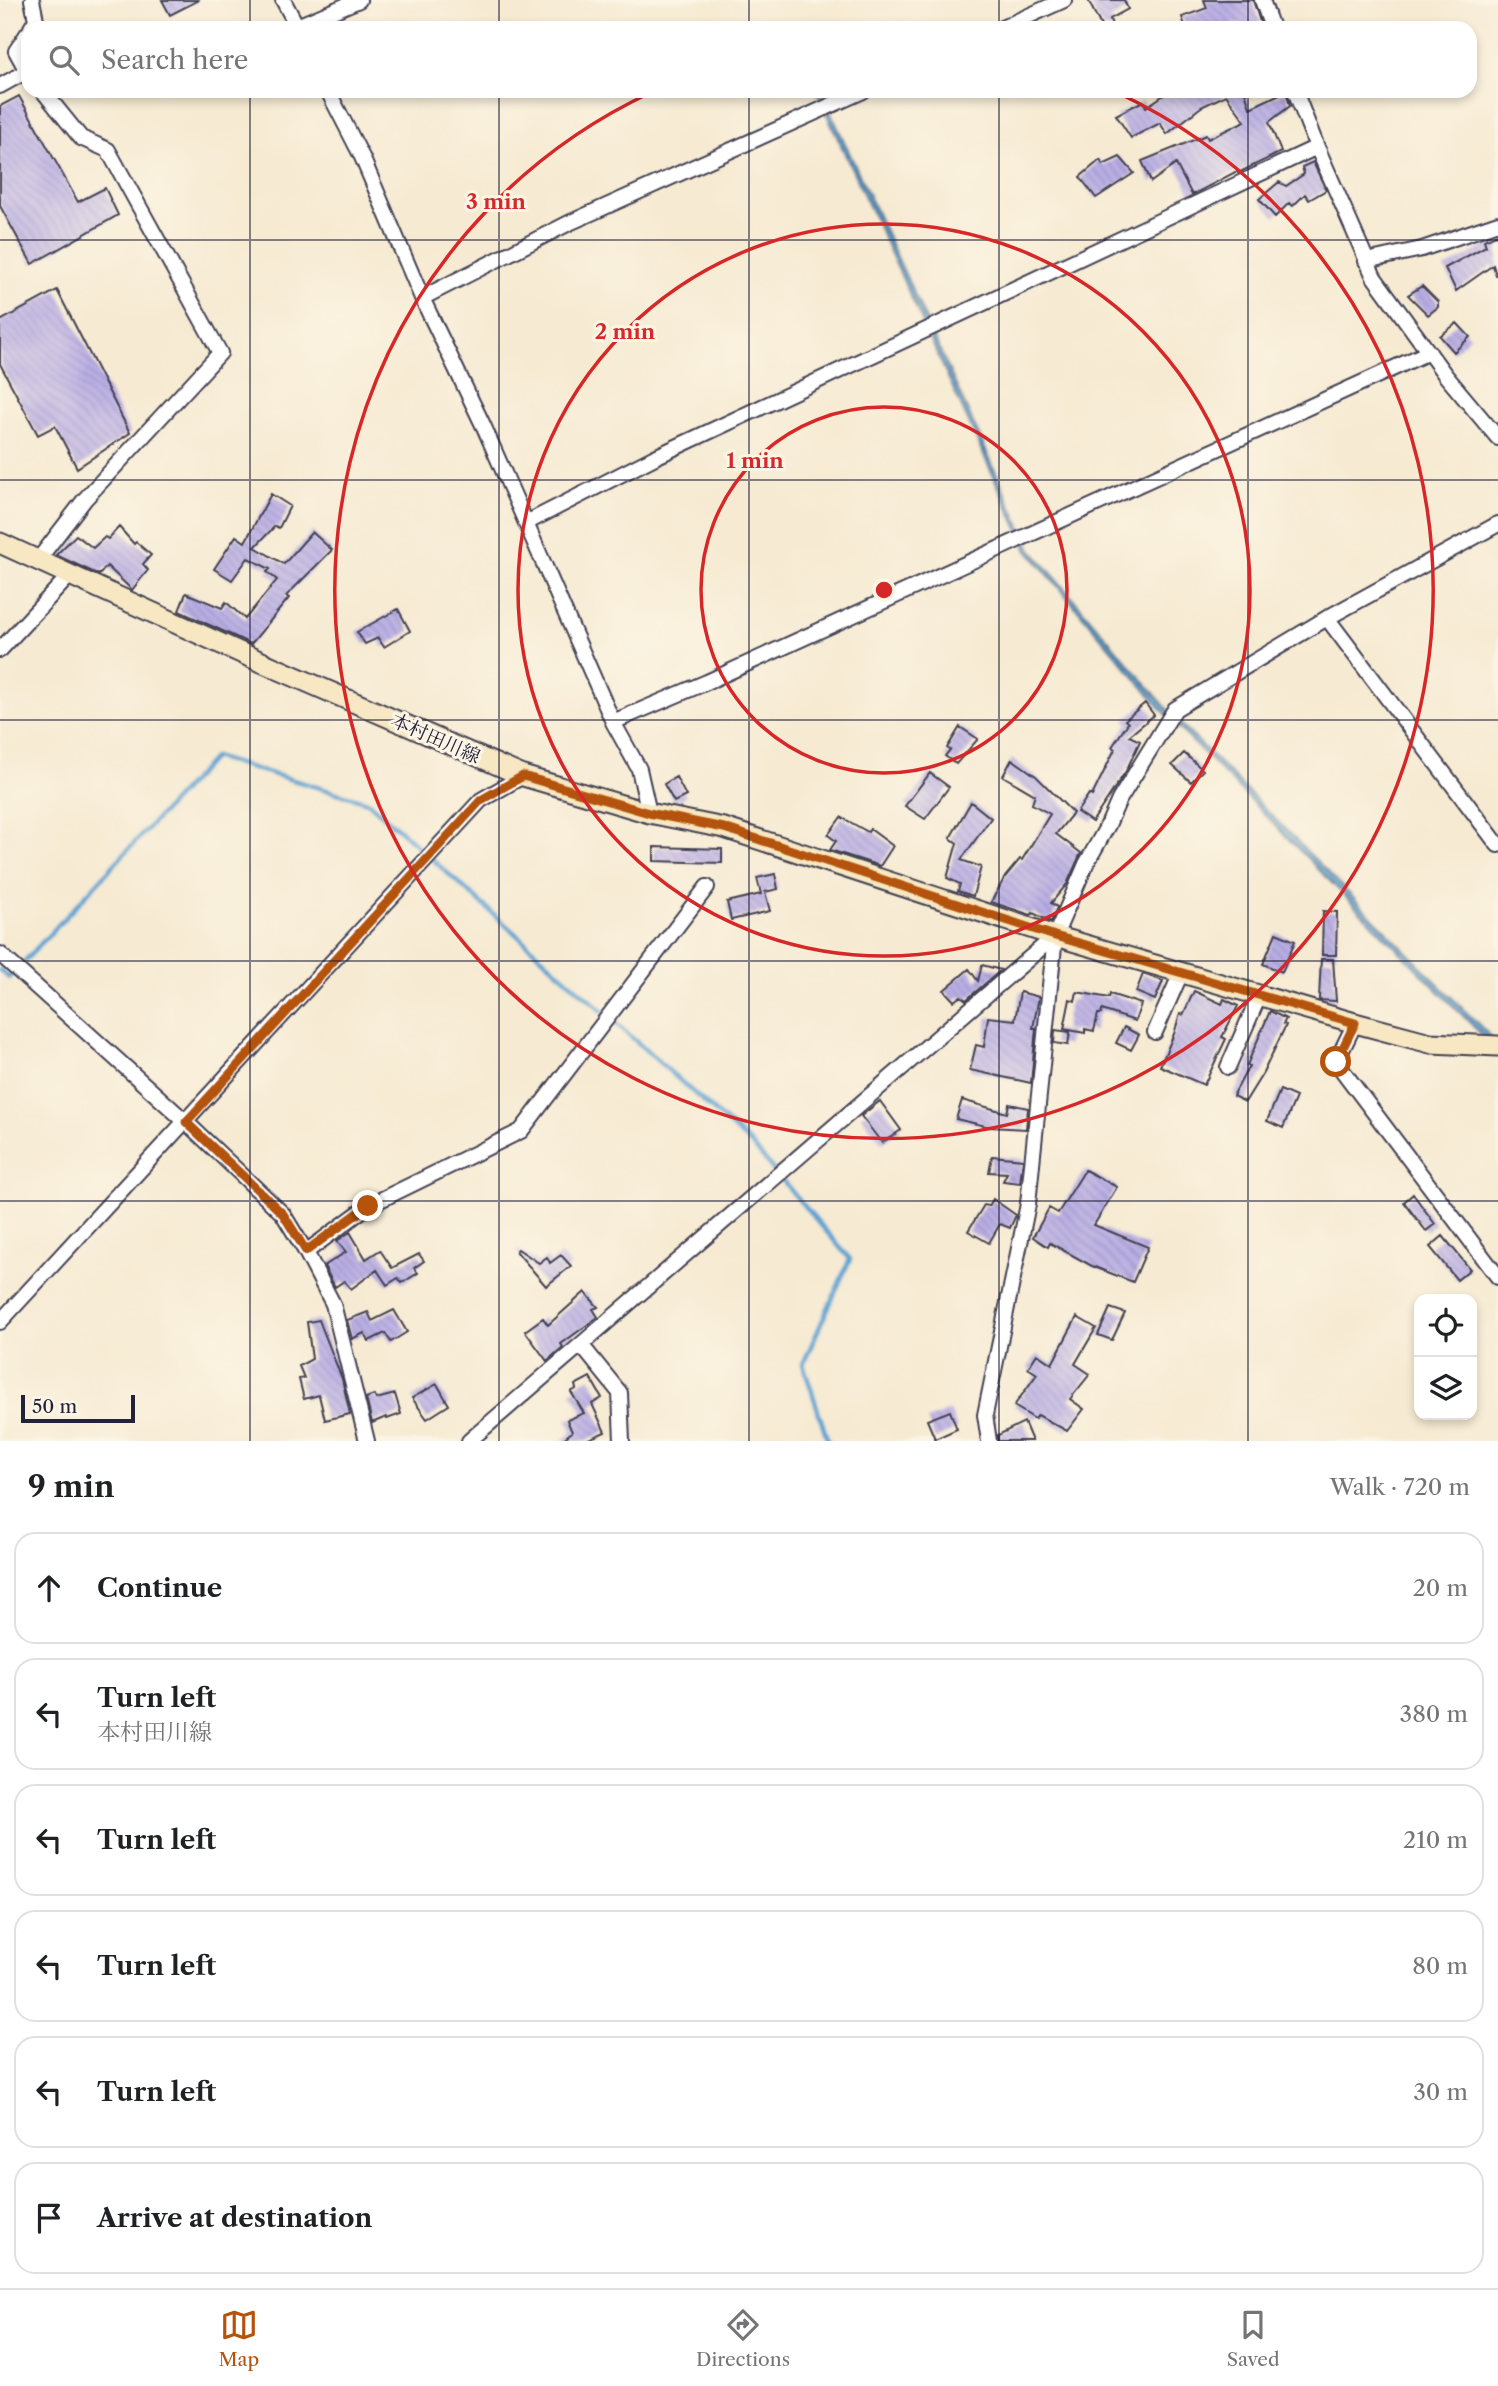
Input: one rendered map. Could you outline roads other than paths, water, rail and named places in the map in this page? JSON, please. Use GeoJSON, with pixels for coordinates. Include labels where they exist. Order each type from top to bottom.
{"type":"FeatureCollection","features":[{"type":"Feature","properties":{"kind":"main road","name":"本村田川線"},"geometry":{"type":"LineString","coordinates":[[0,543],[523,776],[649,813],[724,828],[1055,936],[1355,1023],[1430,1043],[1498,1046]]}},
{"type":"Feature","properties":{"kind":"street"},"geometry":{"type":"LineString","coordinates":[[32,0],[35,21]]}},
{"type":"Feature","properties":{"kind":"street"},"geometry":{"type":"LineString","coordinates":[[283,0],[294,21]]}},
{"type":"Feature","properties":{"kind":"street"},"geometry":{"type":"LineString","coordinates":[[311,21],[359,0]]}},
{"type":"Feature","properties":{"kind":"street"},"geometry":{"type":"LineString","coordinates":[[1018,21],[1064,0]]}},
{"type":"Feature","properties":{"kind":"street"},"geometry":{"type":"LineString","coordinates":[[1262,0],[1270,21]]}},
{"type":"Feature","properties":{"kind":"street"},"geometry":{"type":"LineString","coordinates":[[21,44],[16,51],[21,61]]}},
{"type":"Feature","properties":{"kind":"street"},"geometry":{"type":"LineString","coordinates":[[0,86],[21,75]]}},
{"type":"Feature","properties":{"kind":"street"},"geometry":{"type":"LineString","coordinates":[[38,560],[85,499],[220,353],[108,150],[81,138],[49,98]]}},
{"type":"Feature","properties":{"kind":"street"},"geometry":{"type":"LineString","coordinates":[[332,98],[362,157],[422,298],[484,427],[613,722],[639,769],[649,813]]}},
{"type":"Feature","properties":{"kind":"street"},"geometry":{"type":"LineString","coordinates":[[422,298],[569,223],[847,98]]}},
{"type":"Feature","properties":{"kind":"street"},"geometry":{"type":"LineString","coordinates":[[1299,98],[1317,148],[1374,277],[1446,376],[1498,438]]}},
{"type":"Feature","properties":{"kind":"street"},"geometry":{"type":"LineString","coordinates":[[526,523],[655,457],[1317,148]]}},
{"type":"Feature","properties":{"kind":"street"},"geometry":{"type":"LineString","coordinates":[[1366,261],[1422,249],[1498,223]]}},
{"type":"Feature","properties":{"kind":"street"},"geometry":{"type":"LineString","coordinates":[[613,722],[758,659],[1429,352]]}},
{"type":"Feature","properties":{"kind":"street"},"geometry":{"type":"LineString","coordinates":[[989,1441],[985,1415],[1028,1204],[1055,936],[1086,864],[1119,800],[1175,709],[1327,618],[1498,524]]}},
{"type":"Feature","properties":{"kind":"street"},"geometry":{"type":"LineString","coordinates":[[0,650],[69,575]]}},
{"type":"Feature","properties":{"kind":"street"},"geometry":{"type":"LineString","coordinates":[[1327,618],[1498,845]]}},
{"type":"Feature","properties":{"kind":"street"},"geometry":{"type":"LineString","coordinates":[[0,1322],[481,800],[523,776]]}},
{"type":"Feature","properties":{"kind":"street"},"geometry":{"type":"LineString","coordinates":[[306,1251],[368,1206],[521,1131],[707,887]]}},
{"type":"Feature","properties":{"kind":"street"},"geometry":{"type":"LineString","coordinates":[[469,1441],[1055,936]]}},
{"type":"Feature","properties":{"kind":"street"},"geometry":{"type":"LineString","coordinates":[[0,954],[186,1122],[283,1214],[306,1251],[333,1304],[367,1441]]}},
{"type":"Feature","properties":{"kind":"street"},"geometry":{"type":"LineString","coordinates":[[1155,1032],[1181,973]]}},
{"type":"Feature","properties":{"kind":"street"},"geometry":{"type":"LineString","coordinates":[[1228,1067],[1259,996]]}},
{"type":"Feature","properties":{"kind":"street"},"geometry":{"type":"LineString","coordinates":[[1355,1023],[1336,1062],[1498,1277]]}},
{"type":"Feature","properties":{"kind":"street"},"geometry":{"type":"LineString","coordinates":[[582,1346],[620,1393],[622,1441]]}},
{"type":"Feature","properties":{"kind":"water"},"geometry":{"type":"Polygon","coordinates":[[[819,98],[824,98],[1031,549],[1175,718],[1489,1035],[1498,1046],[1498,1054],[1171,720],[1028,551],[819,98]]]}},
{"type":"Feature","properties":{"kind":"waterway"},"geometry":{"type":"LineString","coordinates":[[0,970],[9,978],[214,757],[368,802],[751,1144],[850,1259],[803,1364],[828,1441]]}}]}
